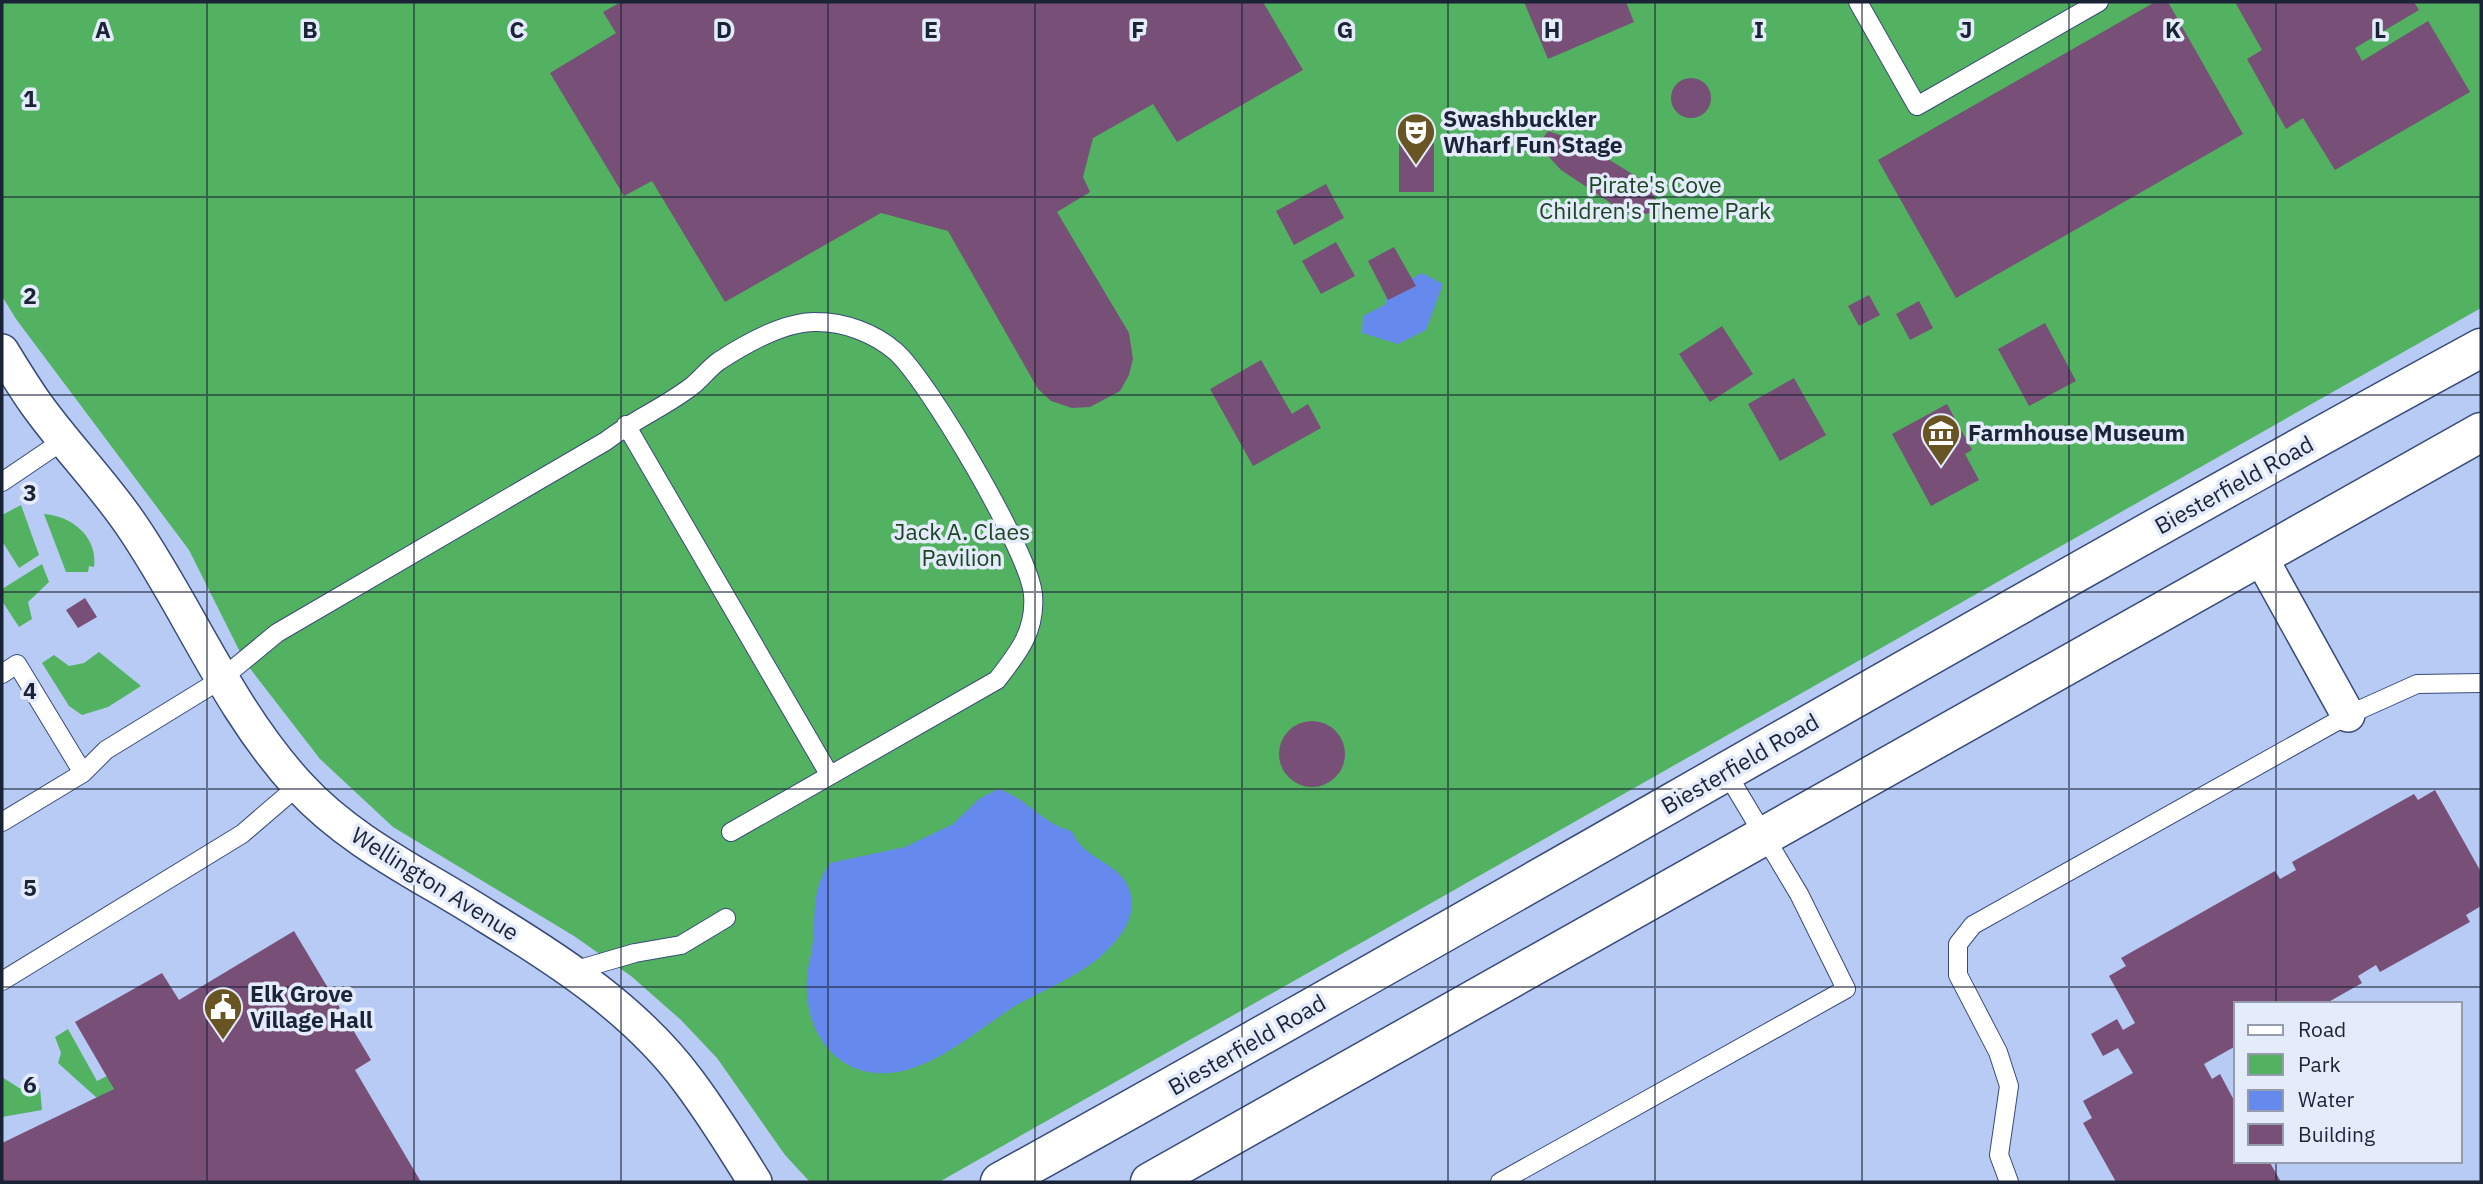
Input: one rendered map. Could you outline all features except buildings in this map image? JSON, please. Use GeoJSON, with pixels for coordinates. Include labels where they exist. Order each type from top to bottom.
{"type":"FeatureCollection","features":[{"type":"Feature","properties":{"kind":"main road","name":"Biesterfield Road"},"geometry":{"type":"LineString","coordinates":[[1000,1182],[1876,685],[2481,348]]}},
{"type":"Feature","properties":{"kind":"main road"},"geometry":{"type":"LineString","coordinates":[[1150,1182],[1765,838],[2481,432]]}},
{"type":"Feature","properties":{"kind":"street","name":"Wellington Avenue"},"geometry":{"type":"LineString","coordinates":[[2,351],[64,440],[131,525],[180,605],[220,680],[299,786],[346,828],[401,867],[573,971],[633,1021],[688,1080],[755,1182]]}},
{"type":"Feature","properties":{"kind":"street"},"geometry":{"type":"LineString","coordinates":[[2260,556],[2348,715]]}},
{"type":"Feature","properties":{"kind":"lane"},"geometry":{"type":"LineString","coordinates":[[1858,2],[1917,106],[2099,2]]}},
{"type":"Feature","properties":{"kind":"lane"},"geometry":{"type":"LineString","coordinates":[[2,822],[83,773],[106,750],[220,680],[277,633],[607,441],[626,425],[691,387],[718,362],[754,341],[797,323],[836,324],[871,335],[895,350],[926,389],[1022,555],[1033,592],[1032,622],[1023,648],[997,680],[731,832]]}},
{"type":"Feature","properties":{"kind":"lane"},"geometry":{"type":"LineString","coordinates":[[626,425],[829,774]]}},
{"type":"Feature","properties":{"kind":"lane"},"geometry":{"type":"LineString","coordinates":[[2,482],[64,440]]}},
{"type":"Feature","properties":{"kind":"lane"},"geometry":{"type":"LineString","coordinates":[[2,674],[17,664],[83,773]]}},
{"type":"Feature","properties":{"kind":"lane"},"geometry":{"type":"LineString","coordinates":[[2009,1182],[1999,1155],[2009,1086],[1998,1052],[1958,975],[1958,944],[1973,925],[2348,715],[2417,684],[2481,683]]}},
{"type":"Feature","properties":{"kind":"lane"},"geometry":{"type":"LineString","coordinates":[[1500,1182],[1846,989],[1799,894],[1726,772]]}},
{"type":"Feature","properties":{"kind":"lane"},"geometry":{"type":"LineString","coordinates":[[2,981],[242,834],[299,786]]}},
{"type":"Feature","properties":{"kind":"lane"},"geometry":{"type":"LineString","coordinates":[[573,971],[635,953],[681,945],[726,918]]}},
{"type":"Feature","properties":{"kind":"green space","name":"Jack A. Claes Pavilion"},"geometry":{"type":"Polygon","coordinates":[[[2,2],[2481,2],[2481,308],[939,1182],[810,1182],[785,1155],[717,1058],[681,1020],[631,976],[574,936],[393,827],[320,759],[245,662],[189,550],[16,319],[2,296],[2,2]]]}},
{"type":"Feature","properties":{"kind":"green space"},"geometry":{"type":"Polygon","coordinates":[[[21,505],[39,555],[19,568],[2,541],[2,515],[21,505]]]}},
{"type":"Feature","properties":{"kind":"green space"},"geometry":{"type":"Polygon","coordinates":[[[44,514],[64,519],[81,530],[92,546],[94,567],[89,566],[88,572],[66,572],[44,514]]]}},
{"type":"Feature","properties":{"kind":"green space"},"geometry":{"type":"Polygon","coordinates":[[[42,564],[49,582],[28,602],[32,619],[19,627],[2,601],[2,589],[42,564]]]}},
{"type":"Feature","properties":{"kind":"green space"},"geometry":{"type":"Polygon","coordinates":[[[99,652],[141,686],[108,707],[82,715],[69,706],[42,663],[54,655],[69,666],[84,663],[99,652]]]}},
{"type":"Feature","properties":{"kind":"green space"},"geometry":{"type":"Polygon","coordinates":[[[68,1029],[97,1081],[107,1076],[114,1089],[97,1098],[58,1063],[61,1053],[55,1037],[68,1029]]]}},
{"type":"Feature","properties":{"kind":"green space"},"geometry":{"type":"Polygon","coordinates":[[[2,1077],[19,1088],[40,1088],[42,1110],[2,1117],[2,1077]]]}},
{"type":"Feature","properties":{"kind":"water"},"geometry":{"type":"Polygon","coordinates":[[[1422,273],[1443,284],[1426,330],[1398,344],[1362,333],[1363,316],[1386,304],[1387,292],[1422,273]]]}},
{"type":"Feature","properties":{"kind":"water"},"geometry":{"type":"Polygon","coordinates":[[[998,789],[1019,799],[1053,823],[1072,831],[1088,851],[1119,874],[1127,883],[1131,896],[1131,912],[1124,930],[1107,951],[1083,969],[1015,1006],[924,1064],[884,1073],[861,1070],[842,1061],[827,1047],[815,1029],[809,1007],[807,984],[816,898],[823,875],[830,863],[905,847],[953,824],[979,799],[998,789]]]}},
{"type":"Feature","properties":{"kind":"place","name":"Swashbuckler Wharf Fun Stage"},"geometry":{"type":"Point","coordinates":[1416,166]}},
{"type":"Feature","properties":{"kind":"place","name":"Farmhouse Museum"},"geometry":{"type":"Point","coordinates":[1941,467]}},
{"type":"Feature","properties":{"kind":"place","name":"Elk Grove Village Hall"},"geometry":{"type":"Point","coordinates":[223,1041]}},
{"type":"Feature","properties":{"kind":"park label","name":"Pirate's Cove Children's Theme Park"},"geometry":{"type":"Point","coordinates":[1655,198]}}]}
